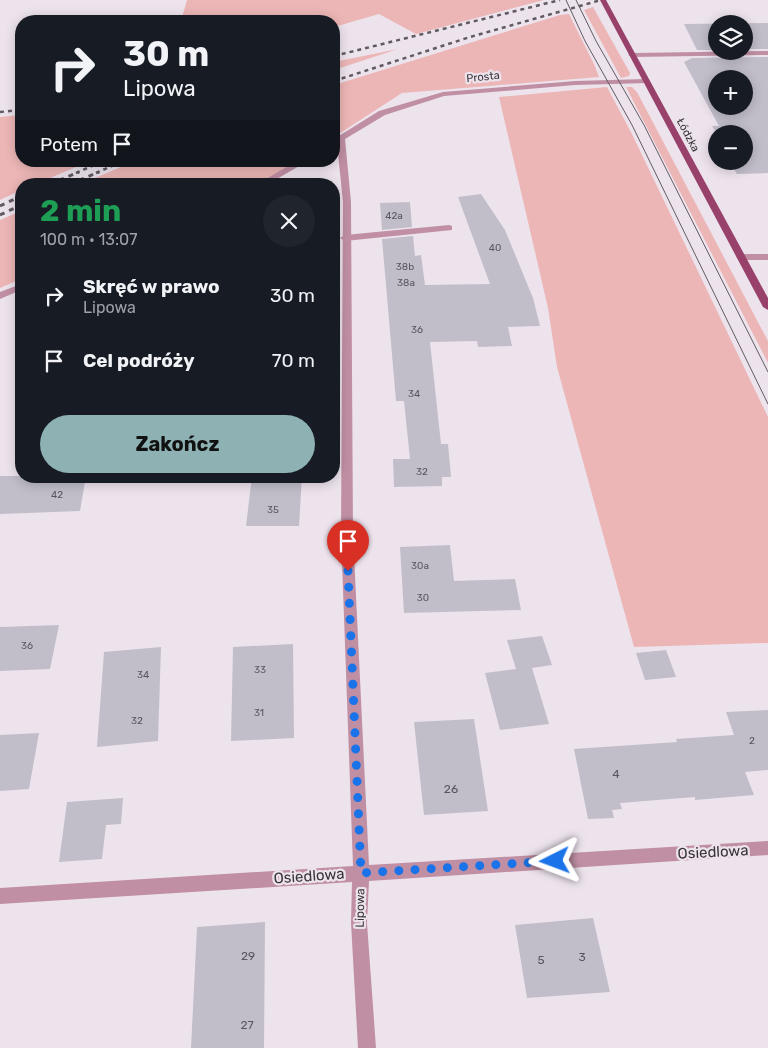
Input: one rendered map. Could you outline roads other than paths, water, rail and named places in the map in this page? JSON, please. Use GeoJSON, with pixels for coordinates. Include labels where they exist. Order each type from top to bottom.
{"type":"FeatureCollection","features":[{"type":"Feature","properties":{"kind":"main road","name":"Łódzka"},"geometry":{"type":"LineString","coordinates":[[603,0],[768,307]]}},
{"type":"Feature","properties":{"kind":"street"},"geometry":{"type":"LineString","coordinates":[[632,55],[768,53]]}},
{"type":"Feature","properties":{"kind":"street","name":"Prosta"},"geometry":{"type":"LineString","coordinates":[[340,138],[382,113],[443,94],[565,84],[646,81]]}},
{"type":"Feature","properties":{"kind":"street","name":"Lipowa"},"geometry":{"type":"LineString","coordinates":[[340,159],[347,202],[347,534],[361,873],[358,923],[367,1048]]}},
{"type":"Feature","properties":{"kind":"street"},"geometry":{"type":"LineString","coordinates":[[272,178],[293,167]]}},
{"type":"Feature","properties":{"kind":"street"},"geometry":{"type":"LineString","coordinates":[[346,238],[449,228]]}},
{"type":"Feature","properties":{"kind":"street"},"geometry":{"type":"LineString","coordinates":[[741,257],[768,256]]}},
{"type":"Feature","properties":{"kind":"street"},"geometry":{"type":"LineString","coordinates":[[0,296],[15,290]]}},
{"type":"Feature","properties":{"kind":"street","name":"Osiedlowa"},"geometry":{"type":"LineString","coordinates":[[0,896],[768,848]]}},
{"type":"Feature","properties":{"kind":"tram line"},"geometry":{"type":"LineString","coordinates":[[566,0],[585,41],[632,125],[768,404]]}},
{"type":"Feature","properties":{"kind":"tram line"},"geometry":{"type":"LineString","coordinates":[[576,0],[596,41],[644,125],[768,372]]}},
{"type":"Feature","properties":{"kind":"railway"},"geometry":{"type":"LineString","coordinates":[[340,55],[560,0]]}},
{"type":"Feature","properties":{"kind":"railway"},"geometry":{"type":"LineString","coordinates":[[340,79],[470,37],[601,0]]}},
{"type":"Feature","properties":{"kind":"railway"},"geometry":{"type":"LineString","coordinates":[[0,112],[15,111]]}},
{"type":"Feature","properties":{"kind":"railway"},"geometry":{"type":"LineString","coordinates":[[76,173],[90,167]]}},
{"type":"Feature","properties":{"kind":"railway"},"geometry":{"type":"LineString","coordinates":[[96,173],[110,167]]}},
{"type":"Feature","properties":{"kind":"railway"},"geometry":{"type":"LineString","coordinates":[[64,178],[79,172]]}},
{"type":"Feature","properties":{"kind":"railway"},"geometry":{"type":"LineString","coordinates":[[84,178],[99,172]]}},
{"type":"Feature","properties":{"kind":"railway"},"geometry":{"type":"LineString","coordinates":[[0,206],[15,199]]}},
{"type":"Feature","properties":{"kind":"railway"},"geometry":{"type":"LineString","coordinates":[[0,215],[15,208]]}}]}
